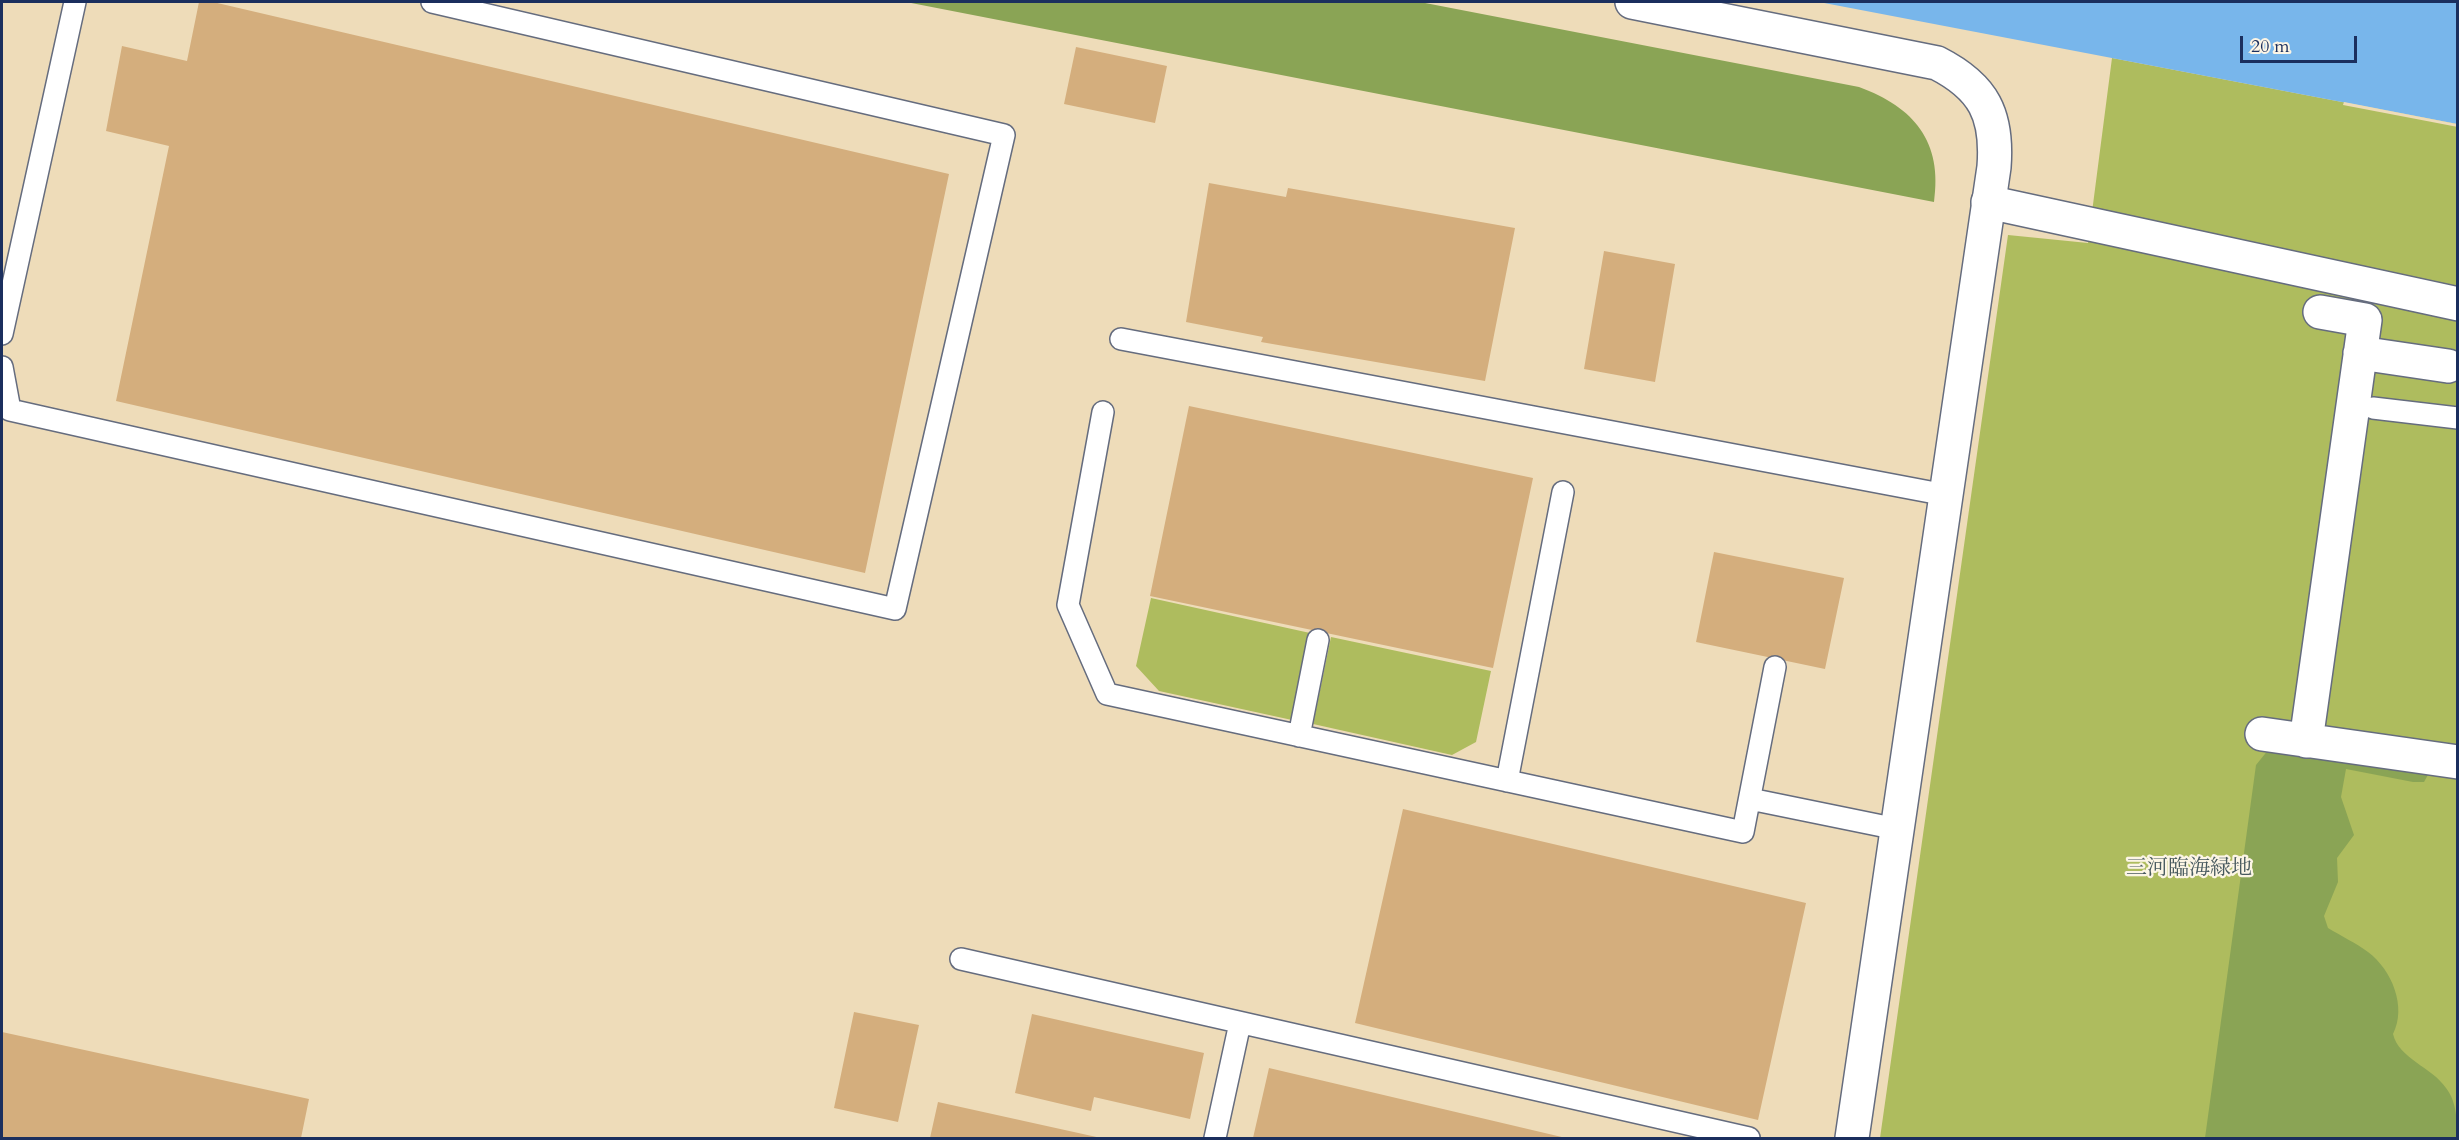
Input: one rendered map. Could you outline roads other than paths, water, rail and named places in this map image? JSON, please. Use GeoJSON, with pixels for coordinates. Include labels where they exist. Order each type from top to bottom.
{"type":"FeatureCollection","features":[{"type":"Feature","properties":{"kind":"street"},"geometry":{"type":"LineString","coordinates":[[1632,2],[1921,58],[1952,70],[1963,79],[1982,100],[1995,128],[1994,167],[1852,1138]]}},
{"type":"Feature","properties":{"kind":"street"},"geometry":{"type":"LineString","coordinates":[[1988,202],[2457,304]]}},
{"type":"Feature","properties":{"kind":"street"},"geometry":{"type":"LineString","coordinates":[[2306,741],[2365,320],[2320,312]]}},
{"type":"Feature","properties":{"kind":"street"},"geometry":{"type":"LineString","coordinates":[[2360,353],[2448,366]]}},
{"type":"Feature","properties":{"kind":"street"},"geometry":{"type":"LineString","coordinates":[[2262,734],[2457,762]]}},
{"type":"Feature","properties":{"kind":"lane"},"geometry":{"type":"LineString","coordinates":[[2,334],[75,2]]}},
{"type":"Feature","properties":{"kind":"lane"},"geometry":{"type":"LineString","coordinates":[[2,367],[10,410],[894,609],[1004,135],[432,2]]}},
{"type":"Feature","properties":{"kind":"lane"},"geometry":{"type":"LineString","coordinates":[[1122,339],[1946,495]]}},
{"type":"Feature","properties":{"kind":"lane"},"geometry":{"type":"LineString","coordinates":[[2373,408],[2457,418]]}},
{"type":"Feature","properties":{"kind":"lane"},"geometry":{"type":"LineString","coordinates":[[1103,412],[1068,605],[1107,694],[1743,832],[1775,667]]}},
{"type":"Feature","properties":{"kind":"lane"},"geometry":{"type":"LineString","coordinates":[[1507,781],[1563,492]]}},
{"type":"Feature","properties":{"kind":"lane"},"geometry":{"type":"LineString","coordinates":[[1299,736],[1318,640]]}},
{"type":"Feature","properties":{"kind":"lane"},"geometry":{"type":"LineString","coordinates":[[1750,799],[1897,829]]}},
{"type":"Feature","properties":{"kind":"lane"},"geometry":{"type":"LineString","coordinates":[[961,960],[1749,1138]]}},
{"type":"Feature","properties":{"kind":"lane"},"geometry":{"type":"LineString","coordinates":[[1215,1138],[1240,1023]]}},
{"type":"Feature","properties":{"kind":"water"},"geometry":{"type":"Polygon","coordinates":[[[1819,2],[2457,2],[2457,124],[1819,2]]]}},
{"type":"Feature","properties":{"kind":"park label","name":"三河臨海緑地"},"geometry":{"type":"Point","coordinates":[2189,869]}}]}
